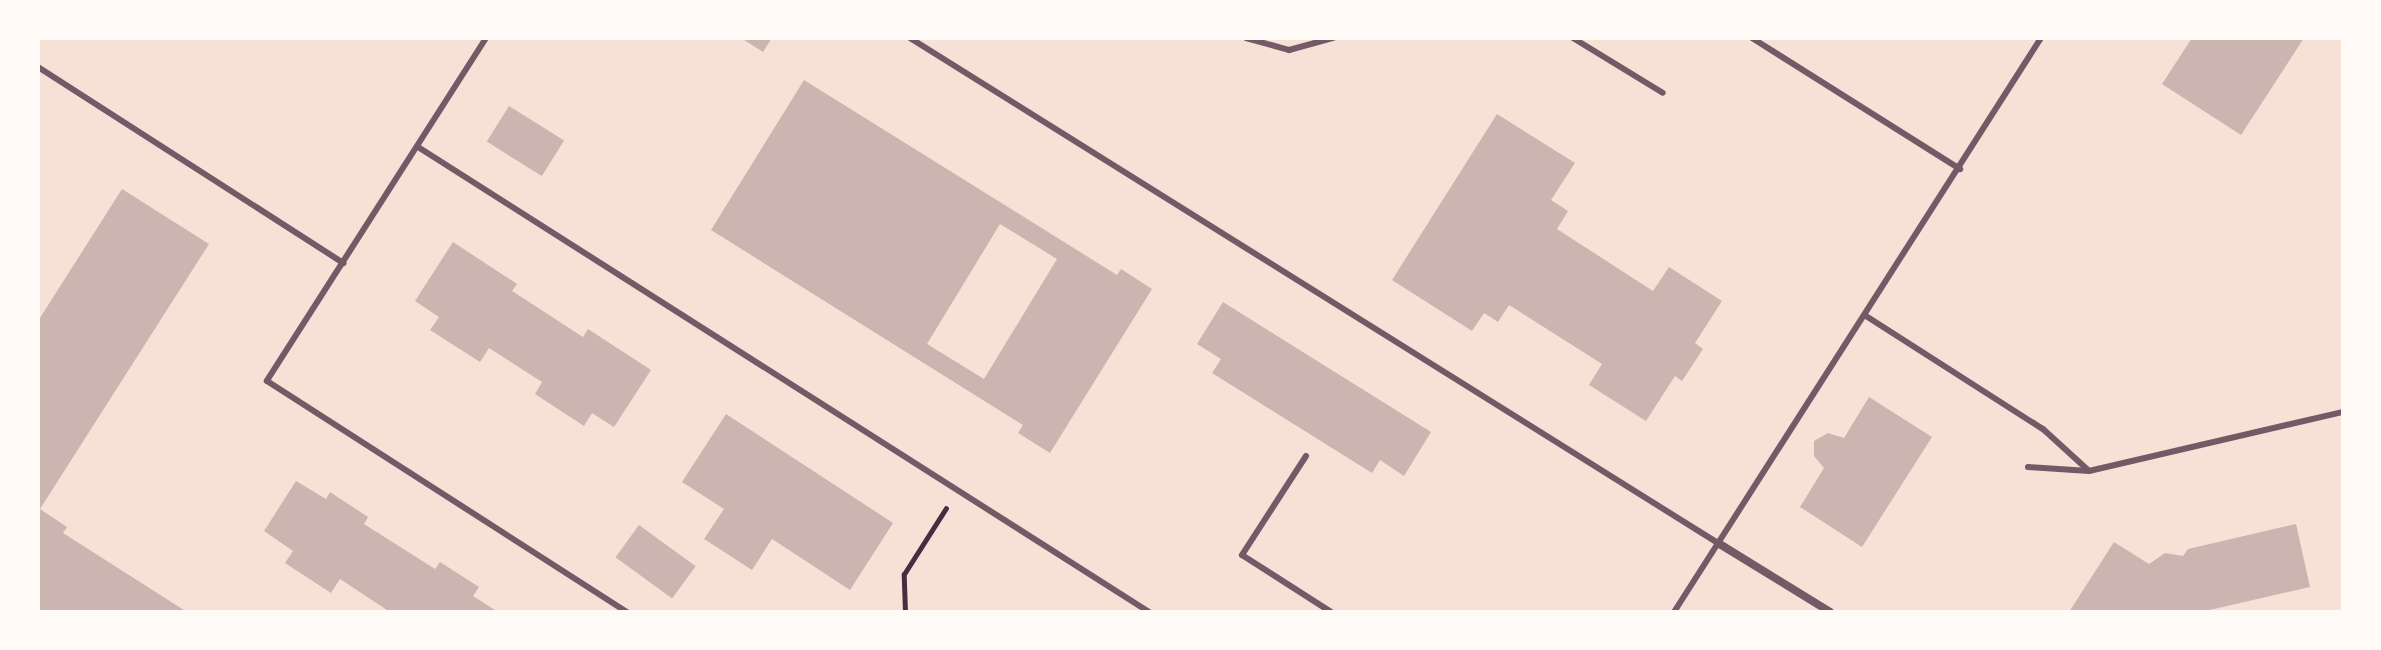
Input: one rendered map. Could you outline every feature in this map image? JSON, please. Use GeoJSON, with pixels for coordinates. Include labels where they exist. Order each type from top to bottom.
{"type":"FeatureCollection","features":[{"type":"Feature","properties":{"kind":"street"},"geometry":{"type":"LineString","coordinates":[[1718,543],[1830,612]]}},
{"type":"Feature","properties":{"kind":"lane"},"geometry":{"type":"LineString","coordinates":[[486,38],[267,381],[627,612]]}},
{"type":"Feature","properties":{"kind":"lane"},"geometry":{"type":"LineString","coordinates":[[910,38],[1718,543]]}},
{"type":"Feature","properties":{"kind":"lane"},"geometry":{"type":"LineString","coordinates":[[1246,38],[1289,50],[1333,38]]}},
{"type":"Feature","properties":{"kind":"lane"},"geometry":{"type":"LineString","coordinates":[[1573,38],[1663,93]]}},
{"type":"Feature","properties":{"kind":"lane"},"geometry":{"type":"LineString","coordinates":[[1752,38],[1960,169]]}},
{"type":"Feature","properties":{"kind":"lane"},"geometry":{"type":"LineString","coordinates":[[1674,612],[2041,38]]}},
{"type":"Feature","properties":{"kind":"lane"},"geometry":{"type":"LineString","coordinates":[[38,67],[343,263]]}},
{"type":"Feature","properties":{"kind":"lane"},"geometry":{"type":"LineString","coordinates":[[418,147],[1149,612]]}},
{"type":"Feature","properties":{"kind":"lane"},"geometry":{"type":"LineString","coordinates":[[1866,316],[2043,429],[2089,471]]}},
{"type":"Feature","properties":{"kind":"lane"},"geometry":{"type":"LineString","coordinates":[[2028,467],[2089,471],[2343,412]]}},
{"type":"Feature","properties":{"kind":"lane"},"geometry":{"type":"LineString","coordinates":[[1306,456],[1242,555],[1331,612]]}},
{"type":"Feature","properties":{"kind":"path"},"geometry":{"type":"LineString","coordinates":[[905,612],[904,574],[958,490]]}},
{"type":"Feature","properties":{"kind":"building"},"geometry":{"type":"Polygon","coordinates":[[[741,38],[772,38],[763,52],[741,38]]]}},
{"type":"Feature","properties":{"kind":"building"},"geometry":{"type":"Polygon","coordinates":[[[2192,38],[2304,38],[2241,135],[2162,84],[2192,38]]]}},
{"type":"Feature","properties":{"kind":"building"},"geometry":{"type":"Polygon","coordinates":[[[804,80],[1117,275],[1121,269],[1152,289],[1050,453],[1018,433],[1023,425],[711,230],[804,80]],[[1000,224],[927,344],[984,379],[1057,259],[1000,224]]]}},
{"type":"Feature","properties":{"kind":"building"},"geometry":{"type":"Polygon","coordinates":[[[509,106],[564,140],[542,176],[487,142],[509,106]]]}},
{"type":"Feature","properties":{"kind":"building"},"geometry":{"type":"Polygon","coordinates":[[[1497,114],[1575,163],[1551,200],[1568,211],[1557,229],[1653,291],[1669,267],[1722,301],[1695,343],[1703,349],[1682,381],[1675,376],[1646,421],[1589,385],[1602,364],[1509,305],[1498,322],[1484,313],[1472,331],[1392,280],[1497,114]]]}},
{"type":"Feature","properties":{"kind":"building"},"geometry":{"type":"Polygon","coordinates":[[[122,189],[209,244],[40,509],[67,527],[63,533],[187,612],[38,612],[38,321],[122,189]]]}},
{"type":"Feature","properties":{"kind":"building"},"geometry":{"type":"Polygon","coordinates":[[[453,242],[517,284],[512,291],[583,337],[588,329],[651,370],[614,427],[592,413],[584,426],[535,394],[542,382],[489,348],[480,362],[430,330],[439,317],[415,301],[453,242]]]}},
{"type":"Feature","properties":{"kind":"building"},"geometry":{"type":"Polygon","coordinates":[[[1223,302],[1431,432],[1404,476],[1380,460],[1372,473],[1212,373],[1221,359],[1197,344],[1223,302]]]}},
{"type":"Feature","properties":{"kind":"building"},"geometry":{"type":"Polygon","coordinates":[[[1869,397],[1932,437],[1862,547],[1800,507],[1824,468],[1814,456],[1814,441],[1828,433],[1844,438],[1869,397]]]}},
{"type":"Feature","properties":{"kind":"building"},"geometry":{"type":"Polygon","coordinates":[[[726,414],[893,523],[850,590],[772,539],[752,570],[704,539],[724,509],[682,482],[726,414]]]}},
{"type":"Feature","properties":{"kind":"building"},"geometry":{"type":"Polygon","coordinates":[[[296,481],[326,499],[330,492],[368,517],[364,524],[435,569],[440,562],[479,587],[473,596],[498,612],[390,612],[340,579],[331,593],[285,563],[293,551],[264,531],[296,481]]]}},
{"type":"Feature","properties":{"kind":"building"},"geometry":{"type":"Polygon","coordinates":[[[2296,524],[2310,587],[2201,612],[2069,612],[2114,542],[2149,564],[2165,553],[2183,556],[2188,549],[2296,524]]]}},
{"type":"Feature","properties":{"kind":"building"},"geometry":{"type":"Polygon","coordinates":[[[639,525],[696,566],[672,599],[615,557],[639,525]]]}}]}
